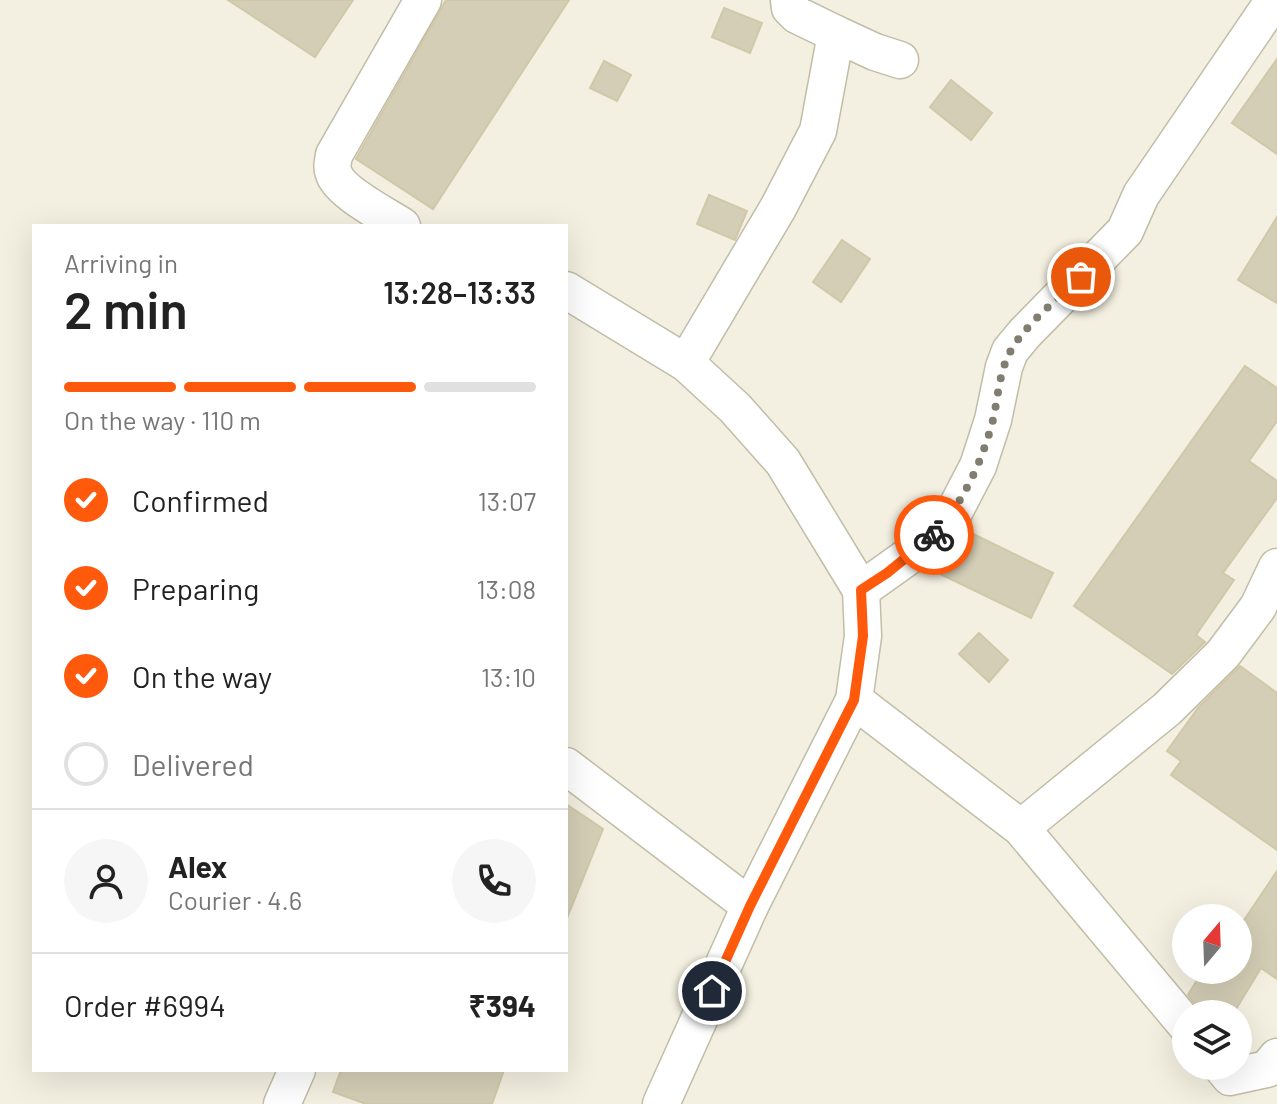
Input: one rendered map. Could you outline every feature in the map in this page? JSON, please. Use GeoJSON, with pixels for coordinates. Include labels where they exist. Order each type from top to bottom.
{"type":"FeatureCollection","features":[{"type":"Feature","properties":{"kind":"street"},"geometry":{"type":"LineString","coordinates":[[399,224],[344,188],[332,167],[334,155],[423,0]]}},
{"type":"Feature","properties":{"kind":"street"},"geometry":{"type":"LineString","coordinates":[[789,0],[790,8],[797,15],[875,52],[900,60]]}},
{"type":"Feature","properties":{"kind":"street"},"geometry":{"type":"LineString","coordinates":[[861,590],[927,543],[952,516],[978,466],[1010,351],[1125,231],[1141,195],[1262,4]]}},
{"type":"Feature","properties":{"kind":"street"},"geometry":{"type":"LineString","coordinates":[[686,363],[778,208],[818,131],[836,34]]}},
{"type":"Feature","properties":{"kind":"street"},"geometry":{"type":"LineString","coordinates":[[568,291],[686,363],[735,408],[783,462],[861,590],[863,636],[854,700],[750,906],[661,1104]]}},
{"type":"Feature","properties":{"kind":"street"},"geometry":{"type":"LineString","coordinates":[[1021,828],[1167,709],[1223,654],[1258,607],[1277,567]]}},
{"type":"Feature","properties":{"kind":"street"},"geometry":{"type":"LineString","coordinates":[[854,700],[1021,828],[1172,1008]]}},
{"type":"Feature","properties":{"kind":"street"},"geometry":{"type":"LineString","coordinates":[[568,768],[750,906]]}},
{"type":"Feature","properties":{"kind":"street"},"geometry":{"type":"LineString","coordinates":[[1221,1082],[1267,1069],[1277,1057]]}},
{"type":"Feature","properties":{"kind":"street"},"geometry":{"type":"LineString","coordinates":[[282,1104],[296,1072]]}},
{"type":"Feature","properties":{"kind":"building"},"geometry":{"type":"Polygon","coordinates":[[[228,0],[353,0],[315,57],[228,0]]]}},
{"type":"Feature","properties":{"kind":"building"},"geometry":{"type":"Polygon","coordinates":[[[446,0],[569,0],[433,209],[356,159],[446,0]]]}},
{"type":"Feature","properties":{"kind":"building"},"geometry":{"type":"Polygon","coordinates":[[[724,8],[762,23],[750,53],[712,37],[724,8]]]}},
{"type":"Feature","properties":{"kind":"building"},"geometry":{"type":"Polygon","coordinates":[[[1277,59],[1277,154],[1232,123],[1277,59]]]}},
{"type":"Feature","properties":{"kind":"building"},"geometry":{"type":"Polygon","coordinates":[[[604,61],[631,75],[617,101],[590,88],[604,61]]]}},
{"type":"Feature","properties":{"kind":"building"},"geometry":{"type":"Polygon","coordinates":[[[951,80],[992,113],[971,140],[930,107],[951,80]]]}},
{"type":"Feature","properties":{"kind":"building"},"geometry":{"type":"Polygon","coordinates":[[[709,195],[747,211],[735,240],[697,224],[709,195]]]}},
{"type":"Feature","properties":{"kind":"building"},"geometry":{"type":"Polygon","coordinates":[[[1277,217],[1277,303],[1238,280],[1277,217]]]}},
{"type":"Feature","properties":{"kind":"building"},"geometry":{"type":"Polygon","coordinates":[[[842,240],[870,259],[841,302],[813,282],[842,240]]]}},
{"type":"Feature","properties":{"kind":"building"},"geometry":{"type":"Polygon","coordinates":[[[1245,366],[1277,388],[1277,421],[1249,461],[1277,481],[1277,498],[1223,573],[1234,580],[1196,635],[1205,642],[1172,674],[1074,606],[1245,366]]]}},
{"type":"Feature","properties":{"kind":"building"},"geometry":{"type":"Polygon","coordinates":[[[967,531],[1053,573],[1031,618],[934,571],[939,560],[967,531]]]}},
{"type":"Feature","properties":{"kind":"building"},"geometry":{"type":"Polygon","coordinates":[[[979,633],[1008,660],[989,682],[959,654],[979,633]]]}},
{"type":"Feature","properties":{"kind":"building"},"geometry":{"type":"Polygon","coordinates":[[[1240,666],[1277,693],[1277,850],[1171,775],[1181,761],[1167,751],[1198,708],[1240,666]]]}},
{"type":"Feature","properties":{"kind":"building"},"geometry":{"type":"Polygon","coordinates":[[[568,805],[603,829],[568,916],[568,805]]]}},
{"type":"Feature","properties":{"kind":"building"},"geometry":{"type":"Polygon","coordinates":[[[1277,871],[1277,979],[1261,968],[1252,983],[1252,908],[1277,871]]]}},
{"type":"Feature","properties":{"kind":"building"},"geometry":{"type":"Polygon","coordinates":[[[1195,984],[1251,984],[1242,1000],[1192,1000],[1188,995],[1195,984]]]}},
{"type":"Feature","properties":{"kind":"building"},"geometry":{"type":"Polygon","coordinates":[[[340,1072],[503,1072],[492,1104],[366,1104],[333,1092],[340,1072]]]}},
{"type":"Feature","properties":{"kind":"way so far"},"geometry":{"type":"LineString","coordinates":[[934,535],[952,516],[978,466],[1010,351],[1081,277]]}},
{"type":"Feature","properties":{"kind":"route"},"geometry":{"type":"LineString","coordinates":[[712,991],[750,906],[854,700],[863,636],[861,590],[934,535]]}}]}
